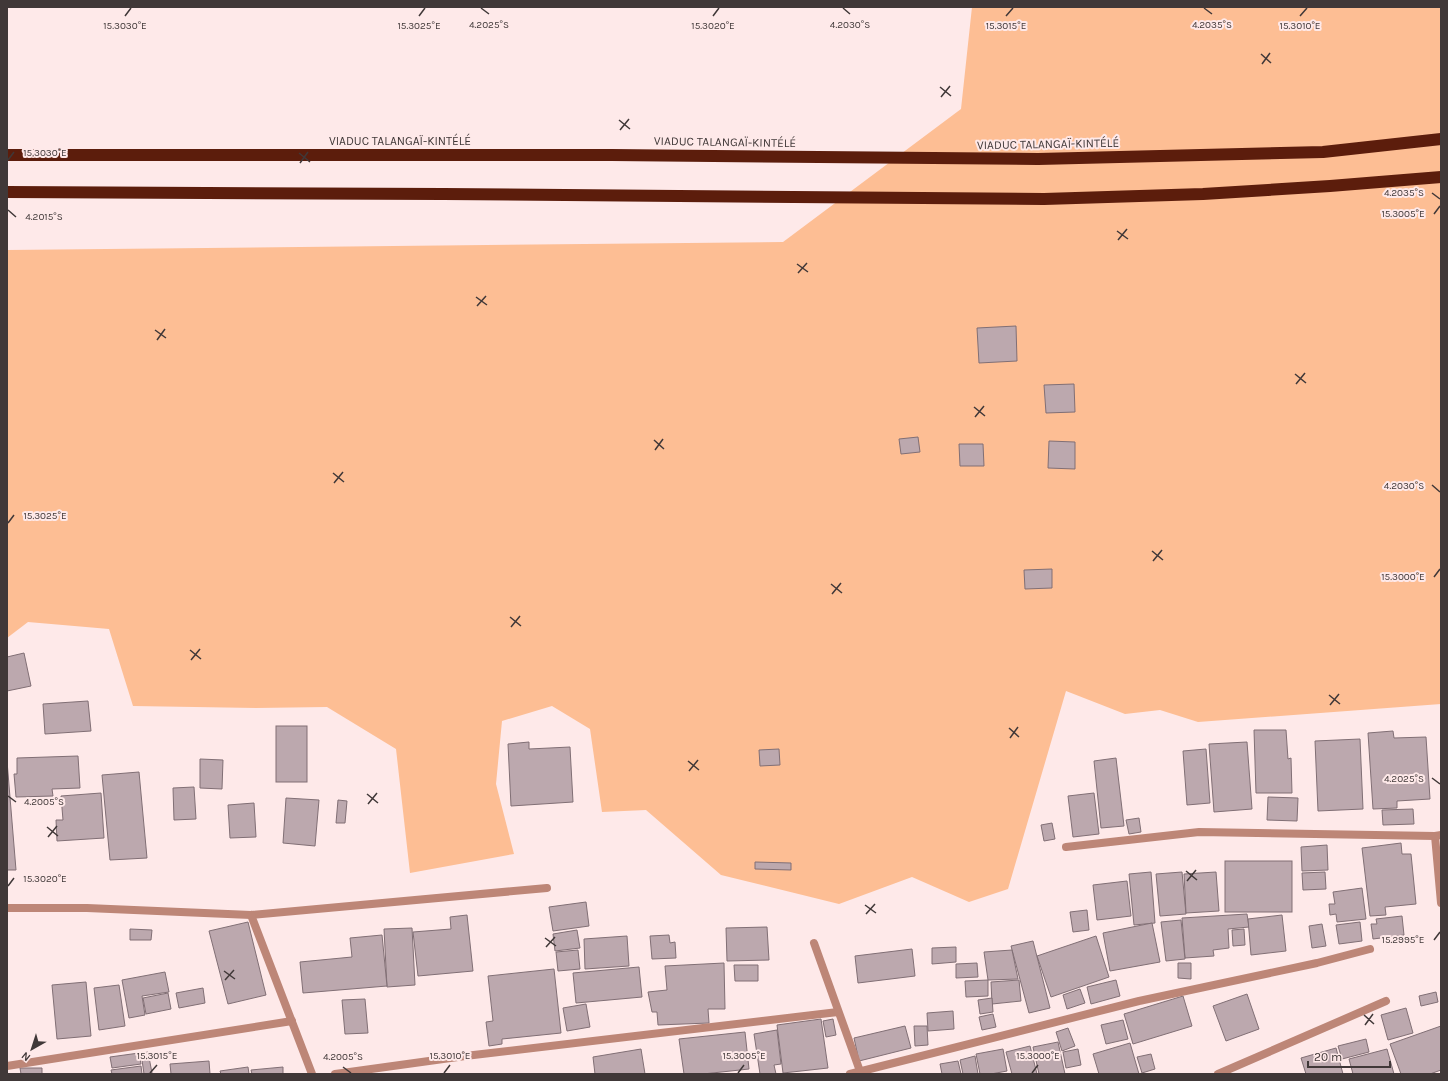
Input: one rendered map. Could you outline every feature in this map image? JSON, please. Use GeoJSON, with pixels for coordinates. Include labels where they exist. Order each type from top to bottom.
{"type":"FeatureCollection","features":[{"type":"Feature","properties":{"kind":"highway","name":"VIADUC TALANGAÏ-KINTÉLÉ"},"geometry":{"type":"LineString","coordinates":[[7,155],[612,155],[1038,159],[1323,152],[1441,139]]}},
{"type":"Feature","properties":{"kind":"highway"},"geometry":{"type":"LineString","coordinates":[[7,192],[1044,199],[1203,194],[1441,177]]}},
{"type":"Feature","properties":{"kind":"street"},"geometry":{"type":"LineString","coordinates":[[1066,847],[1199,832],[1438,835],[1441,903]]}},
{"type":"Feature","properties":{"kind":"street"},"geometry":{"type":"LineString","coordinates":[[7,908],[87,908],[251,915],[547,888]]}},
{"type":"Feature","properties":{"kind":"street"},"geometry":{"type":"LineString","coordinates":[[251,915],[312,1074]]}},
{"type":"Feature","properties":{"kind":"street"},"geometry":{"type":"LineString","coordinates":[[814,943],[861,1073]]}},
{"type":"Feature","properties":{"kind":"street"},"geometry":{"type":"LineString","coordinates":[[850,1074],[861,1073],[1139,1001],[1317,963],[1370,949]]}},
{"type":"Feature","properties":{"kind":"street"},"geometry":{"type":"LineString","coordinates":[[1218,1074],[1386,1001]]}},
{"type":"Feature","properties":{"kind":"street"},"geometry":{"type":"LineString","coordinates":[[335,1074],[465,1056],[838,1012]]}},
{"type":"Feature","properties":{"kind":"street"},"geometry":{"type":"LineString","coordinates":[[7,1066],[292,1021]]}},
{"type":"Feature","properties":{"kind":"shaded area"},"geometry":{"type":"Polygon","coordinates":[[[972,7],[1441,7],[1441,704],[1198,722],[1160,710],[1125,714],[1066,691],[1008,889],[969,902],[912,877],[839,904],[721,875],[646,810],[602,812],[590,729],[552,706],[502,721],[496,784],[514,854],[410,873],[396,749],[327,707],[256,708],[133,706],[109,629],[28,622],[7,638],[7,250],[783,242],[961,109],[972,7]]]}},
{"type":"Feature","properties":{"kind":"building"},"geometry":{"type":"Polygon","coordinates":[[[1016,326],[1017,361],[979,363],[977,328],[1016,326]]]}},
{"type":"Feature","properties":{"kind":"building"},"geometry":{"type":"Polygon","coordinates":[[[1074,384],[1075,412],[1046,413],[1044,385],[1074,384]]]}},
{"type":"Feature","properties":{"kind":"building"},"geometry":{"type":"Polygon","coordinates":[[[918,437],[920,452],[901,454],[899,439],[918,437]]]}},
{"type":"Feature","properties":{"kind":"building"},"geometry":{"type":"Polygon","coordinates":[[[1049,441],[1075,442],[1075,469],[1048,468],[1049,441]]]}},
{"type":"Feature","properties":{"kind":"building"},"geometry":{"type":"Polygon","coordinates":[[[959,444],[983,444],[984,466],[960,466],[959,444]]]}},
{"type":"Feature","properties":{"kind":"building"},"geometry":{"type":"Polygon","coordinates":[[[1052,569],[1052,588],[1025,589],[1024,570],[1052,569]]]}},
{"type":"Feature","properties":{"kind":"building"},"geometry":{"type":"Polygon","coordinates":[[[24,653],[31,686],[7,691],[7,657],[24,653]]]}},
{"type":"Feature","properties":{"kind":"building"},"geometry":{"type":"Polygon","coordinates":[[[88,701],[91,731],[45,734],[43,704],[88,701]]]}},
{"type":"Feature","properties":{"kind":"building"},"geometry":{"type":"Polygon","coordinates":[[[276,726],[307,726],[307,782],[276,782],[276,726]]]}},
{"type":"Feature","properties":{"kind":"building"},"geometry":{"type":"Polygon","coordinates":[[[1254,730],[1286,730],[1288,759],[1291,758],[1292,793],[1256,793],[1254,730]]]}},
{"type":"Feature","properties":{"kind":"building"},"geometry":{"type":"Polygon","coordinates":[[[1393,731],[1394,738],[1426,737],[1430,799],[1397,801],[1397,808],[1373,809],[1368,733],[1393,731]]]}},
{"type":"Feature","properties":{"kind":"building"},"geometry":{"type":"Polygon","coordinates":[[[1360,739],[1363,809],[1318,811],[1315,741],[1360,739]]]}},
{"type":"Feature","properties":{"kind":"building"},"geometry":{"type":"Polygon","coordinates":[[[529,742],[529,749],[570,747],[573,802],[511,806],[508,744],[529,742]]]}},
{"type":"Feature","properties":{"kind":"building"},"geometry":{"type":"Polygon","coordinates":[[[1247,742],[1252,809],[1214,812],[1209,744],[1247,742]]]}},
{"type":"Feature","properties":{"kind":"building"},"geometry":{"type":"Polygon","coordinates":[[[779,749],[780,765],[760,766],[759,750],[779,749]]]}},
{"type":"Feature","properties":{"kind":"building"},"geometry":{"type":"Polygon","coordinates":[[[1206,749],[1210,803],[1187,805],[1183,751],[1206,749]]]}},
{"type":"Feature","properties":{"kind":"building"},"geometry":{"type":"Polygon","coordinates":[[[78,756],[80,788],[52,789],[53,796],[16,797],[14,774],[17,774],[17,758],[78,756]]]}},
{"type":"Feature","properties":{"kind":"building"},"geometry":{"type":"Polygon","coordinates":[[[1116,758],[1124,826],[1101,828],[1094,761],[1116,758]]]}},
{"type":"Feature","properties":{"kind":"building"},"geometry":{"type":"Polygon","coordinates":[[[200,759],[223,760],[222,789],[200,788],[200,759]]]}},
{"type":"Feature","properties":{"kind":"building"},"geometry":{"type":"Polygon","coordinates":[[[7,761],[16,870],[7,870],[7,761]]]}},
{"type":"Feature","properties":{"kind":"building"},"geometry":{"type":"Polygon","coordinates":[[[139,772],[147,858],[110,860],[102,775],[139,772]]]}},
{"type":"Feature","properties":{"kind":"building"},"geometry":{"type":"Polygon","coordinates":[[[194,787],[196,819],[174,820],[173,788],[194,787]]]}},
{"type":"Feature","properties":{"kind":"building"},"geometry":{"type":"Polygon","coordinates":[[[101,793],[104,838],[57,841],[56,820],[63,820],[61,796],[101,793]]]}},
{"type":"Feature","properties":{"kind":"building"},"geometry":{"type":"Polygon","coordinates":[[[1094,793],[1099,834],[1073,837],[1068,796],[1094,793]]]}},
{"type":"Feature","properties":{"kind":"building"},"geometry":{"type":"Polygon","coordinates":[[[1268,797],[1298,798],[1297,821],[1267,820],[1268,797]]]}},
{"type":"Feature","properties":{"kind":"building"},"geometry":{"type":"Polygon","coordinates":[[[286,798],[319,800],[315,846],[283,843],[286,798]]]}},
{"type":"Feature","properties":{"kind":"building"},"geometry":{"type":"Polygon","coordinates":[[[338,800],[347,801],[345,823],[336,823],[338,800]]]}},
{"type":"Feature","properties":{"kind":"building"},"geometry":{"type":"Polygon","coordinates":[[[254,803],[256,837],[230,838],[228,805],[254,803]]]}},
{"type":"Feature","properties":{"kind":"building"},"geometry":{"type":"Polygon","coordinates":[[[1413,809],[1414,824],[1383,825],[1382,810],[1413,809]]]}},
{"type":"Feature","properties":{"kind":"building"},"geometry":{"type":"Polygon","coordinates":[[[1139,818],[1141,832],[1129,834],[1126,820],[1139,818]]]}},
{"type":"Feature","properties":{"kind":"building"},"geometry":{"type":"Polygon","coordinates":[[[1052,823],[1055,839],[1044,841],[1041,825],[1052,823]]]}},
{"type":"Feature","properties":{"kind":"building"},"geometry":{"type":"Polygon","coordinates":[[[1401,843],[1402,854],[1411,854],[1416,904],[1385,907],[1386,915],[1370,916],[1362,848],[1401,843]]]}},
{"type":"Feature","properties":{"kind":"building"},"geometry":{"type":"Polygon","coordinates":[[[1327,845],[1328,870],[1302,871],[1301,847],[1327,845]]]}},
{"type":"Feature","properties":{"kind":"building"},"geometry":{"type":"Polygon","coordinates":[[[1225,861],[1292,861],[1292,912],[1225,912],[1225,861]]]}},
{"type":"Feature","properties":{"kind":"building"},"geometry":{"type":"Polygon","coordinates":[[[755,862],[791,863],[791,870],[755,869],[755,862]]]}},
{"type":"Feature","properties":{"kind":"building"},"geometry":{"type":"Polygon","coordinates":[[[1151,872],[1155,923],[1134,925],[1129,874],[1151,872]]]}},
{"type":"Feature","properties":{"kind":"building"},"geometry":{"type":"Polygon","coordinates":[[[1182,872],[1186,914],[1160,916],[1156,874],[1182,872]]]}},
{"type":"Feature","properties":{"kind":"building"},"geometry":{"type":"Polygon","coordinates":[[[1216,872],[1219,911],[1186,913],[1184,874],[1216,872]]]}},
{"type":"Feature","properties":{"kind":"building"},"geometry":{"type":"Polygon","coordinates":[[[1325,872],[1326,889],[1303,890],[1302,873],[1325,872]]]}},
{"type":"Feature","properties":{"kind":"building"},"geometry":{"type":"Polygon","coordinates":[[[1127,881],[1131,916],[1097,920],[1093,885],[1127,881]]]}},
{"type":"Feature","properties":{"kind":"building"},"geometry":{"type":"Polygon","coordinates":[[[1362,888],[1366,919],[1337,922],[1336,914],[1330,915],[1329,904],[1335,904],[1333,892],[1362,888]]]}},
{"type":"Feature","properties":{"kind":"building"},"geometry":{"type":"Polygon","coordinates":[[[586,902],[589,926],[553,931],[549,907],[586,902]]]}},
{"type":"Feature","properties":{"kind":"building"},"geometry":{"type":"Polygon","coordinates":[[[1087,910],[1089,930],[1073,932],[1070,912],[1087,910]]]}},
{"type":"Feature","properties":{"kind":"building"},"geometry":{"type":"Polygon","coordinates":[[[1247,914],[1249,927],[1228,929],[1229,948],[1213,950],[1214,956],[1185,958],[1182,918],[1247,914]]]}},
{"type":"Feature","properties":{"kind":"building"},"geometry":{"type":"Polygon","coordinates":[[[467,915],[473,971],[418,976],[413,932],[451,929],[450,917],[467,915]]]}},
{"type":"Feature","properties":{"kind":"building"},"geometry":{"type":"Polygon","coordinates":[[[1282,915],[1286,951],[1251,955],[1248,919],[1282,915]]]}},
{"type":"Feature","properties":{"kind":"building"},"geometry":{"type":"Polygon","coordinates":[[[1402,916],[1404,935],[1373,939],[1371,924],[1377,924],[1376,919],[1402,916]]]}},
{"type":"Feature","properties":{"kind":"building"},"geometry":{"type":"Polygon","coordinates":[[[1181,920],[1185,959],[1166,961],[1161,922],[1181,920]]]}},
{"type":"Feature","properties":{"kind":"building"},"geometry":{"type":"Polygon","coordinates":[[[248,922],[266,995],[228,1004],[209,931],[248,922]]]}},
{"type":"Feature","properties":{"kind":"building"},"geometry":{"type":"Polygon","coordinates":[[[1360,922],[1362,941],[1339,944],[1336,925],[1360,922]]]}},
{"type":"Feature","properties":{"kind":"building"},"geometry":{"type":"Polygon","coordinates":[[[1152,923],[1160,962],[1110,971],[1103,933],[1152,923]]]}},
{"type":"Feature","properties":{"kind":"building"},"geometry":{"type":"Polygon","coordinates":[[[1322,924],[1326,946],[1312,948],[1309,926],[1322,924]]]}},
{"type":"Feature","properties":{"kind":"building"},"geometry":{"type":"Polygon","coordinates":[[[767,927],[769,960],[727,961],[726,928],[767,927]]]}},
{"type":"Feature","properties":{"kind":"building"},"geometry":{"type":"Polygon","coordinates":[[[412,928],[415,985],[387,987],[384,929],[412,928]]]}},
{"type":"Feature","properties":{"kind":"building"},"geometry":{"type":"Polygon","coordinates":[[[130,929],[152,930],[151,940],[130,940],[130,929]]]}},
{"type":"Feature","properties":{"kind":"building"},"geometry":{"type":"Polygon","coordinates":[[[1244,929],[1245,945],[1233,946],[1232,930],[1244,929]]]}},
{"type":"Feature","properties":{"kind":"building"},"geometry":{"type":"Polygon","coordinates":[[[577,930],[580,948],[555,951],[553,934],[577,930]]]}},
{"type":"Feature","properties":{"kind":"building"},"geometry":{"type":"Polygon","coordinates":[[[382,935],[387,986],[303,993],[300,962],[352,957],[350,938],[382,935]]]}},
{"type":"Feature","properties":{"kind":"building"},"geometry":{"type":"Polygon","coordinates":[[[669,935],[670,943],[675,942],[676,958],[652,959],[650,936],[669,935]]]}},
{"type":"Feature","properties":{"kind":"building"},"geometry":{"type":"Polygon","coordinates":[[[627,936],[629,966],[585,969],[584,939],[627,936]]]}},
{"type":"Feature","properties":{"kind":"building"},"geometry":{"type":"Polygon","coordinates":[[[1096,936],[1109,977],[1051,997],[1037,956],[1096,936]]]}},
{"type":"Feature","properties":{"kind":"building"},"geometry":{"type":"Polygon","coordinates":[[[1033,941],[1050,1008],[1029,1013],[1011,946],[1033,941]]]}},
{"type":"Feature","properties":{"kind":"building"},"geometry":{"type":"Polygon","coordinates":[[[956,947],[956,962],[932,964],[932,948],[956,947]]]}},
{"type":"Feature","properties":{"kind":"building"},"geometry":{"type":"Polygon","coordinates":[[[912,949],[915,976],[858,983],[855,956],[912,949]]]}},
{"type":"Feature","properties":{"kind":"building"},"geometry":{"type":"Polygon","coordinates":[[[578,950],[580,969],[558,971],[556,952],[578,950]]]}},
{"type":"Feature","properties":{"kind":"building"},"geometry":{"type":"Polygon","coordinates":[[[1012,950],[1018,979],[988,980],[984,952],[1012,950]]]}},
{"type":"Feature","properties":{"kind":"building"},"geometry":{"type":"Polygon","coordinates":[[[724,963],[725,1009],[708,1009],[709,1023],[658,1025],[657,1012],[652,1012],[648,992],[667,990],[665,966],[724,963]]]}},
{"type":"Feature","properties":{"kind":"building"},"geometry":{"type":"Polygon","coordinates":[[[977,963],[978,977],[956,978],[956,964],[977,963]]]}},
{"type":"Feature","properties":{"kind":"building"},"geometry":{"type":"Polygon","coordinates":[[[1178,963],[1191,963],[1191,979],[1178,978],[1178,963]]]}},
{"type":"Feature","properties":{"kind":"building"},"geometry":{"type":"Polygon","coordinates":[[[734,965],[758,965],[758,981],[735,981],[734,965]]]}},
{"type":"Feature","properties":{"kind":"building"},"geometry":{"type":"Polygon","coordinates":[[[639,967],[642,997],[576,1003],[573,973],[639,967]]]}},
{"type":"Feature","properties":{"kind":"building"},"geometry":{"type":"Polygon","coordinates":[[[554,969],[561,1033],[502,1039],[502,1044],[489,1046],[486,1022],[493,1021],[488,976],[554,969]]]}},
{"type":"Feature","properties":{"kind":"building"},"geometry":{"type":"Polygon","coordinates":[[[165,972],[169,992],[142,996],[145,1015],[129,1018],[122,980],[165,972]]]}},
{"type":"Feature","properties":{"kind":"building"},"geometry":{"type":"Polygon","coordinates":[[[988,980],[988,996],[966,997],[965,981],[988,980]]]}},
{"type":"Feature","properties":{"kind":"building"},"geometry":{"type":"Polygon","coordinates":[[[1019,980],[1021,1001],[992,1004],[991,982],[1019,980]]]}},
{"type":"Feature","properties":{"kind":"building"},"geometry":{"type":"Polygon","coordinates":[[[1116,980],[1120,996],[1091,1004],[1087,987],[1116,980]]]}},
{"type":"Feature","properties":{"kind":"building"},"geometry":{"type":"Polygon","coordinates":[[[86,982],[91,1036],[57,1039],[52,985],[86,982]]]}},
{"type":"Feature","properties":{"kind":"building"},"geometry":{"type":"Polygon","coordinates":[[[119,985],[125,1026],[99,1030],[94,988],[119,985]]]}},
{"type":"Feature","properties":{"kind":"building"},"geometry":{"type":"Polygon","coordinates":[[[203,988],[205,1003],[179,1008],[176,993],[203,988]]]}},
{"type":"Feature","properties":{"kind":"building"},"geometry":{"type":"Polygon","coordinates":[[[1080,989],[1085,1003],[1067,1009],[1063,995],[1080,989]]]}},
{"type":"Feature","properties":{"kind":"building"},"geometry":{"type":"Polygon","coordinates":[[[1436,992],[1438,1002],[1421,1006],[1419,996],[1436,992]]]}},
{"type":"Feature","properties":{"kind":"building"},"geometry":{"type":"Polygon","coordinates":[[[168,993],[171,1009],[146,1014],[143,998],[168,993]]]}},
{"type":"Feature","properties":{"kind":"building"},"geometry":{"type":"Polygon","coordinates":[[[1247,994],[1259,1029],[1226,1041],[1213,1006],[1247,994]]]}},
{"type":"Feature","properties":{"kind":"building"},"geometry":{"type":"Polygon","coordinates":[[[1183,996],[1192,1026],[1133,1044],[1124,1014],[1183,996]]]}},
{"type":"Feature","properties":{"kind":"building"},"geometry":{"type":"Polygon","coordinates":[[[992,998],[993,1012],[980,1014],[978,1000],[992,998]]]}},
{"type":"Feature","properties":{"kind":"building"},"geometry":{"type":"Polygon","coordinates":[[[365,999],[368,1033],[345,1034],[342,1000],[365,999]]]}},
{"type":"Feature","properties":{"kind":"building"},"geometry":{"type":"Polygon","coordinates":[[[586,1004],[590,1027],[567,1031],[563,1008],[586,1004]]]}},
{"type":"Feature","properties":{"kind":"building"},"geometry":{"type":"Polygon","coordinates":[[[1406,1008],[1413,1033],[1388,1040],[1381,1015],[1406,1008]]]}},
{"type":"Feature","properties":{"kind":"building"},"geometry":{"type":"Polygon","coordinates":[[[953,1011],[954,1029],[928,1031],[927,1013],[953,1011]]]}},
{"type":"Feature","properties":{"kind":"building"},"geometry":{"type":"Polygon","coordinates":[[[993,1014],[996,1027],[982,1030],[979,1017],[993,1014]]]}},
{"type":"Feature","properties":{"kind":"building"},"geometry":{"type":"Polygon","coordinates":[[[821,1019],[828,1068],[783,1073],[777,1025],[821,1019]]]}},
{"type":"Feature","properties":{"kind":"building"},"geometry":{"type":"Polygon","coordinates":[[[833,1019],[836,1035],[826,1037],[823,1021],[833,1019]]]}},
{"type":"Feature","properties":{"kind":"building"},"geometry":{"type":"Polygon","coordinates":[[[1123,1020],[1128,1039],[1106,1044],[1101,1025],[1123,1020]]]}},
{"type":"Feature","properties":{"kind":"building"},"geometry":{"type":"Polygon","coordinates":[[[905,1026],[911,1048],[859,1061],[854,1038],[905,1026]]]}},
{"type":"Feature","properties":{"kind":"building"},"geometry":{"type":"Polygon","coordinates":[[[914,1026],[927,1026],[928,1045],[915,1046],[914,1026]]]}},
{"type":"Feature","properties":{"kind":"building"},"geometry":{"type":"Polygon","coordinates":[[[1441,1026],[1441,1070],[1430,1074],[1401,1074],[1390,1044],[1441,1026]]]}},
{"type":"Feature","properties":{"kind":"building"},"geometry":{"type":"Polygon","coordinates":[[[1068,1028],[1075,1046],[1062,1051],[1056,1032],[1068,1028]]]}},
{"type":"Feature","properties":{"kind":"building"},"geometry":{"type":"Polygon","coordinates":[[[777,1030],[781,1064],[774,1065],[776,1074],[760,1074],[754,1034],[777,1030]]]}},
{"type":"Feature","properties":{"kind":"building"},"geometry":{"type":"Polygon","coordinates":[[[745,1032],[749,1069],[703,1074],[684,1074],[679,1039],[745,1032]]]}},
{"type":"Feature","properties":{"kind":"building"},"geometry":{"type":"Polygon","coordinates":[[[1366,1039],[1369,1052],[1342,1059],[1338,1046],[1366,1039]]]}},
{"type":"Feature","properties":{"kind":"building"},"geometry":{"type":"Polygon","coordinates":[[[1058,1042],[1065,1074],[1039,1074],[1033,1047],[1058,1042]]]}},
{"type":"Feature","properties":{"kind":"building"},"geometry":{"type":"Polygon","coordinates":[[[1130,1043],[1139,1074],[1099,1074],[1093,1054],[1130,1043]]]}},
{"type":"Feature","properties":{"kind":"building"},"geometry":{"type":"Polygon","coordinates":[[[1030,1046],[1037,1074],[1012,1074],[1006,1052],[1030,1046]]]}},
{"type":"Feature","properties":{"kind":"building"},"geometry":{"type":"Polygon","coordinates":[[[1336,1048],[1343,1074],[1306,1074],[1301,1058],[1336,1048]]]}},
{"type":"Feature","properties":{"kind":"building"},"geometry":{"type":"Polygon","coordinates":[[[641,1049],[645,1074],[595,1074],[593,1057],[641,1049]]]}},
{"type":"Feature","properties":{"kind":"building"},"geometry":{"type":"Polygon","coordinates":[[[1003,1049],[1007,1071],[991,1074],[980,1074],[976,1054],[1003,1049]]]}},
{"type":"Feature","properties":{"kind":"building"},"geometry":{"type":"Polygon","coordinates":[[[1078,1049],[1081,1065],[1066,1068],[1063,1052],[1078,1049]]]}},
{"type":"Feature","properties":{"kind":"building"},"geometry":{"type":"Polygon","coordinates":[[[1387,1049],[1394,1074],[1353,1074],[1349,1059],[1387,1049]]]}},
{"type":"Feature","properties":{"kind":"building"},"geometry":{"type":"Polygon","coordinates":[[[148,1052],[152,1073],[144,1074],[141,1053],[148,1052]]]}},
{"type":"Feature","properties":{"kind":"building"},"geometry":{"type":"Polygon","coordinates":[[[139,1053],[141,1064],[112,1068],[110,1057],[139,1053]]]}},
{"type":"Feature","properties":{"kind":"building"},"geometry":{"type":"Polygon","coordinates":[[[1151,1054],[1155,1069],[1142,1073],[1137,1057],[1151,1054]]]}},
{"type":"Feature","properties":{"kind":"building"},"geometry":{"type":"Polygon","coordinates":[[[975,1056],[978,1074],[963,1074],[960,1060],[975,1056]]]}},
{"type":"Feature","properties":{"kind":"building"},"geometry":{"type":"Polygon","coordinates":[[[209,1061],[210,1074],[171,1074],[170,1064],[209,1061]]]}},
{"type":"Feature","properties":{"kind":"building"},"geometry":{"type":"Polygon","coordinates":[[[958,1061],[961,1074],[942,1074],[940,1064],[958,1061]]]}},
{"type":"Feature","properties":{"kind":"building"},"geometry":{"type":"Polygon","coordinates":[[[141,1066],[142,1074],[112,1074],[111,1070],[141,1066]]]}},
{"type":"Feature","properties":{"kind":"building"},"geometry":{"type":"Polygon","coordinates":[[[248,1067],[249,1074],[221,1074],[220,1071],[248,1067]]]}},
{"type":"Feature","properties":{"kind":"building"},"geometry":{"type":"Polygon","coordinates":[[[283,1067],[283,1074],[252,1074],[251,1070],[283,1067]]]}},
{"type":"Feature","properties":{"kind":"building"},"geometry":{"type":"Polygon","coordinates":[[[20,1068],[42,1068],[42,1074],[21,1074],[20,1068]]]}}]}
